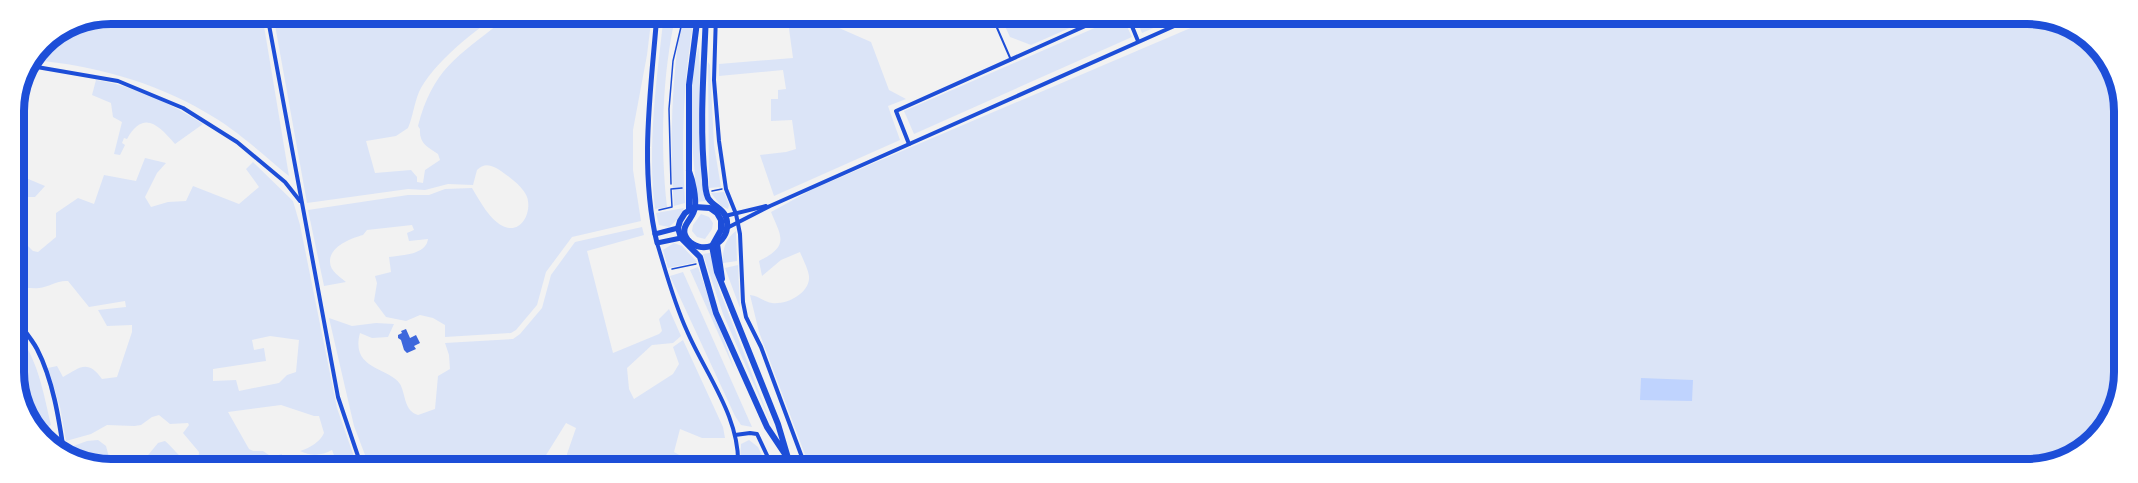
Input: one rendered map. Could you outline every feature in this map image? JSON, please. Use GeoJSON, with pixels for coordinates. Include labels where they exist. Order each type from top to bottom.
{"type":"FeatureCollection","features":[{"type":"Feature","properties":{"kind":"main road"},"geometry":{"type":"LineString","coordinates":[[656,24],[647,162],[655,234],[657,243],[684,238],[698,246],[714,245],[726,234],[727,228],[715,204],[707,196],[702,121],[706,24]]}},
{"type":"Feature","properties":{"kind":"main road"},"geometry":{"type":"LineString","coordinates":[[684,238],[685,224],[692,209],[687,177],[689,171],[689,85],[697,24]]}},
{"type":"Feature","properties":{"kind":"main road"},"geometry":{"type":"LineString","coordinates":[[678,228],[682,217],[692,209],[710,208],[722,216]]}},
{"type":"Feature","properties":{"kind":"main road"},"geometry":{"type":"LineString","coordinates":[[722,216],[721,230],[714,245],[722,280],[778,424],[787,458]]}},
{"type":"Feature","properties":{"kind":"main road"},"geometry":{"type":"LineString","coordinates":[[655,234],[678,228]]}},
{"type":"Feature","properties":{"kind":"main road"},"geometry":{"type":"LineString","coordinates":[[678,228],[692,250],[700,257],[716,313],[767,428],[787,458]]}},
{"type":"Feature","properties":{"kind":"street"},"geometry":{"type":"LineString","coordinates":[[269,24],[338,397],[359,459]]}},
{"type":"Feature","properties":{"kind":"street"},"geometry":{"type":"LineString","coordinates":[[716,24],[714,80],[719,141],[726,189],[738,223],[743,302],[746,317],[761,347],[803,459]]}},
{"type":"Feature","properties":{"kind":"street"},"geometry":{"type":"LineString","coordinates":[[909,144],[896,111],[1090,24]]}},
{"type":"Feature","properties":{"kind":"street"},"geometry":{"type":"LineString","coordinates":[[1131,24],[1138,41]]}},
{"type":"Feature","properties":{"kind":"street"},"geometry":{"type":"LineString","coordinates":[[727,228],[770,206],[1178,24]]}},
{"type":"Feature","properties":{"kind":"street"},"geometry":{"type":"LineString","coordinates":[[37,67],[118,81],[183,108],[237,142],[285,182],[302,204]]}},
{"type":"Feature","properties":{"kind":"street"},"geometry":{"type":"LineString","coordinates":[[722,216],[770,206]]}},
{"type":"Feature","properties":{"kind":"street"},"geometry":{"type":"LineString","coordinates":[[657,243],[686,330],[723,403],[735,435],[737,459]]}},
{"type":"Feature","properties":{"kind":"street"},"geometry":{"type":"LineString","coordinates":[[24,330],[36,347],[43,363],[55,404],[62,443]]}},
{"type":"Feature","properties":{"kind":"street"},"geometry":{"type":"LineString","coordinates":[[735,435],[757,434],[769,459]]}},
{"type":"Feature","properties":{"kind":"lane"},"geometry":{"type":"LineString","coordinates":[[995,24],[1011,60]]}},
{"type":"Feature","properties":{"kind":"path"},"geometry":{"type":"LineString","coordinates":[[671,184],[669,109],[673,61],[682,24]]}},
{"type":"Feature","properties":{"kind":"path"},"geometry":{"type":"LineString","coordinates":[[651,212],[672,207],[671,189]]}},
{"type":"Feature","properties":{"kind":"path"},"geometry":{"type":"LineString","coordinates":[[665,270],[682,267]]}},
{"type":"Feature","properties":{"kind":"shaded area"},"geometry":{"type":"Polygon","coordinates":[[[264,24],[289,176],[227,126],[185,101],[122,77],[41,61],[49,49],[63,39],[94,26],[264,24]]]}},
{"type":"Feature","properties":{"kind":"shaded area"},"geometry":{"type":"Polygon","coordinates":[[[275,24],[486,24],[468,37],[433,71],[419,92],[408,128],[396,136],[366,141],[375,173],[411,170],[417,177],[417,182],[423,183],[425,170],[440,160],[438,154],[422,141],[418,126],[431,91],[439,77],[459,55],[498,24],[565,26],[567,24],[651,24],[633,130],[633,170],[641,221],[572,237],[546,272],[537,305],[511,333],[445,337],[445,325],[433,318],[420,315],[406,321],[386,317],[374,301],[377,283],[375,276],[391,272],[389,257],[413,253],[426,244],[428,239],[409,241],[407,233],[414,230],[412,225],[367,230],[363,235],[342,244],[333,252],[330,265],[333,271],[346,282],[324,286],[308,210],[408,195],[429,195],[445,189],[472,188],[495,220],[505,227],[512,228],[526,218],[528,198],[511,178],[495,167],[486,165],[477,170],[473,185],[448,184],[425,190],[408,189],[307,203],[275,24]]]}},
{"type":"Feature","properties":{"kind":"shaded area"},"geometry":{"type":"Polygon","coordinates":[[[663,24],[674,24],[665,85],[663,135],[667,207],[655,209],[652,136],[663,24]]]}},
{"type":"Feature","properties":{"kind":"shaded area"},"geometry":{"type":"Polygon","coordinates":[[[681,24],[694,24],[684,109],[685,203],[674,206],[672,110],[681,24]]]}},
{"type":"Feature","properties":{"kind":"shaded area"},"geometry":{"type":"Polygon","coordinates":[[[788,24],[830,24],[871,42],[889,90],[906,99],[888,106],[900,140],[774,196],[760,155],[796,149],[792,120],[771,121],[771,99],[778,99],[778,90],[786,89],[783,70],[719,76],[719,64],[793,58],[788,24]]]}},
{"type":"Feature","properties":{"kind":"shaded area"},"geometry":{"type":"Polygon","coordinates":[[[1004,24],[1071,24],[1072,27],[1031,45],[1010,37],[1004,24]]]}},
{"type":"Feature","properties":{"kind":"shaded area"},"geometry":{"type":"Polygon","coordinates":[[[1104,24],[1126,24],[1132,37],[914,134],[904,111],[1104,24]]]}},
{"type":"Feature","properties":{"kind":"shaded area"},"geometry":{"type":"Polygon","coordinates":[[[1138,24],[1162,24],[1142,33],[1138,24]]]}},
{"type":"Feature","properties":{"kind":"shaded area"},"geometry":{"type":"Polygon","coordinates":[[[1200,24],[2027,24],[2044,26],[2070,36],[2089,49],[2102,68],[2112,94],[2114,111],[2114,372],[2112,389],[2102,416],[2084,437],[2060,452],[2033,459],[807,459],[759,332],[750,295],[769,302],[784,302],[801,294],[808,284],[808,273],[800,252],[781,260],[762,276],[759,261],[769,256],[779,246],[780,235],[771,212],[813,189],[1200,24]]]}},
{"type":"Feature","properties":{"kind":"shaded area"},"geometry":{"type":"Polygon","coordinates":[[[699,46],[702,185],[706,201],[697,202],[691,103],[694,65],[699,46]]]}},
{"type":"Feature","properties":{"kind":"shaded area"},"geometry":{"type":"Polygon","coordinates":[[[708,62],[714,145],[721,187],[709,188],[708,62]]]}},
{"type":"Feature","properties":{"kind":"shaded area"},"geometry":{"type":"Polygon","coordinates":[[[96,80],[125,86],[152,96],[203,124],[175,144],[157,127],[145,123],[139,125],[127,139],[124,138],[122,143],[125,145],[120,155],[114,154],[122,122],[113,117],[111,103],[92,95],[96,80]]]}},
{"type":"Feature","properties":{"kind":"shaded area"},"geometry":{"type":"Polygon","coordinates":[[[145,158],[166,163],[157,173],[145,197],[151,207],[168,202],[186,201],[193,186],[239,204],[259,187],[246,169],[253,162],[293,201],[300,225],[337,408],[355,459],[336,459],[332,450],[316,455],[300,451],[314,444],[324,433],[319,416],[281,405],[228,412],[249,449],[263,451],[272,457],[282,454],[281,459],[198,459],[199,452],[183,433],[188,423],[170,424],[159,415],[141,425],[107,425],[91,434],[66,441],[60,407],[48,368],[57,366],[63,377],[79,368],[88,367],[102,379],[117,377],[132,332],[132,325],[107,326],[98,310],[126,307],[125,301],[89,307],[68,281],[39,288],[24,288],[24,242],[33,251],[38,252],[56,237],[56,213],[78,198],[94,204],[104,175],[136,181],[145,158]],[[270,336],[252,340],[254,350],[264,348],[266,361],[213,369],[213,381],[236,380],[239,391],[279,383],[287,375],[296,372],[299,340],[270,336]]]}},
{"type":"Feature","properties":{"kind":"shaded area"},"geometry":{"type":"Polygon","coordinates":[[[24,177],[45,186],[35,197],[24,198],[24,177]]]}},
{"type":"Feature","properties":{"kind":"shaded area"},"geometry":{"type":"Polygon","coordinates":[[[724,192],[729,205],[728,209],[721,206],[711,193],[724,192]]]}},
{"type":"Feature","properties":{"kind":"shaded area"},"geometry":{"type":"Polygon","coordinates":[[[684,208],[678,219],[669,227],[659,225],[656,213],[684,208]]]}},
{"type":"Feature","properties":{"kind":"shaded area"},"geometry":{"type":"Polygon","coordinates":[[[701,214],[709,217],[713,223],[705,239],[697,237],[692,231],[693,225],[701,214]]]}},
{"type":"Feature","properties":{"kind":"shaded area"},"geometry":{"type":"Polygon","coordinates":[[[642,227],[644,235],[587,251],[613,353],[659,334],[662,331],[659,319],[669,309],[681,336],[673,343],[652,345],[627,368],[629,389],[634,399],[673,374],[679,364],[673,347],[683,340],[723,427],[725,438],[702,438],[680,429],[674,452],[687,459],[568,459],[567,454],[576,428],[566,423],[544,459],[367,459],[354,426],[329,318],[352,326],[376,323],[394,324],[388,337],[372,338],[360,333],[358,345],[360,354],[372,366],[395,378],[400,384],[410,410],[418,415],[435,409],[438,376],[450,369],[445,343],[513,339],[520,334],[542,308],[551,275],[575,242],[642,227]]]}},
{"type":"Feature","properties":{"kind":"shaded area"},"geometry":{"type":"Polygon","coordinates":[[[736,231],[737,261],[723,263],[725,246],[736,231]]]}},
{"type":"Feature","properties":{"kind":"shaded area"},"geometry":{"type":"Polygon","coordinates":[[[674,243],[682,246],[697,262],[668,268],[663,250],[674,243]]]}},
{"type":"Feature","properties":{"kind":"shaded area"},"geometry":{"type":"Polygon","coordinates":[[[710,253],[719,289],[773,428],[723,314],[703,254],[710,253]]]}},
{"type":"Feature","properties":{"kind":"shaded area"},"geometry":{"type":"Polygon","coordinates":[[[738,265],[740,308],[725,268],[738,265]]]}},
{"type":"Feature","properties":{"kind":"shaded area"},"geometry":{"type":"Polygon","coordinates":[[[698,267],[735,371],[690,270],[698,267]]]}},
{"type":"Feature","properties":{"kind":"shaded area"},"geometry":{"type":"Polygon","coordinates":[[[683,272],[752,427],[741,425],[735,416],[670,276],[683,272]]]}},
{"type":"Feature","properties":{"kind":"shaded area"},"geometry":{"type":"Polygon","coordinates":[[[24,343],[42,387],[51,425],[45,428],[29,400],[24,372],[24,343]]]}},
{"type":"Feature","properties":{"kind":"shaded area"},"geometry":{"type":"Polygon","coordinates":[[[98,440],[106,446],[109,459],[83,454],[69,448],[87,441],[98,440]]]}},
{"type":"Feature","properties":{"kind":"shaded area"},"geometry":{"type":"Polygon","coordinates":[[[749,440],[758,447],[764,459],[740,459],[741,444],[749,440]]]}},
{"type":"Feature","properties":{"kind":"shaded area"},"geometry":{"type":"Polygon","coordinates":[[[165,441],[185,459],[145,459],[158,443],[165,441]]]}},
{"type":"Feature","properties":{"kind":"water"},"geometry":{"type":"Polygon","coordinates":[[[1641,378],[1693,380],[1692,401],[1640,400],[1641,378]]]}},
{"type":"Feature","properties":{"kind":"building"},"geometry":{"type":"Polygon","coordinates":[[[406,329],[410,338],[416,335],[420,343],[414,346],[416,349],[407,353],[398,338],[401,331],[406,329]]]}}]}
